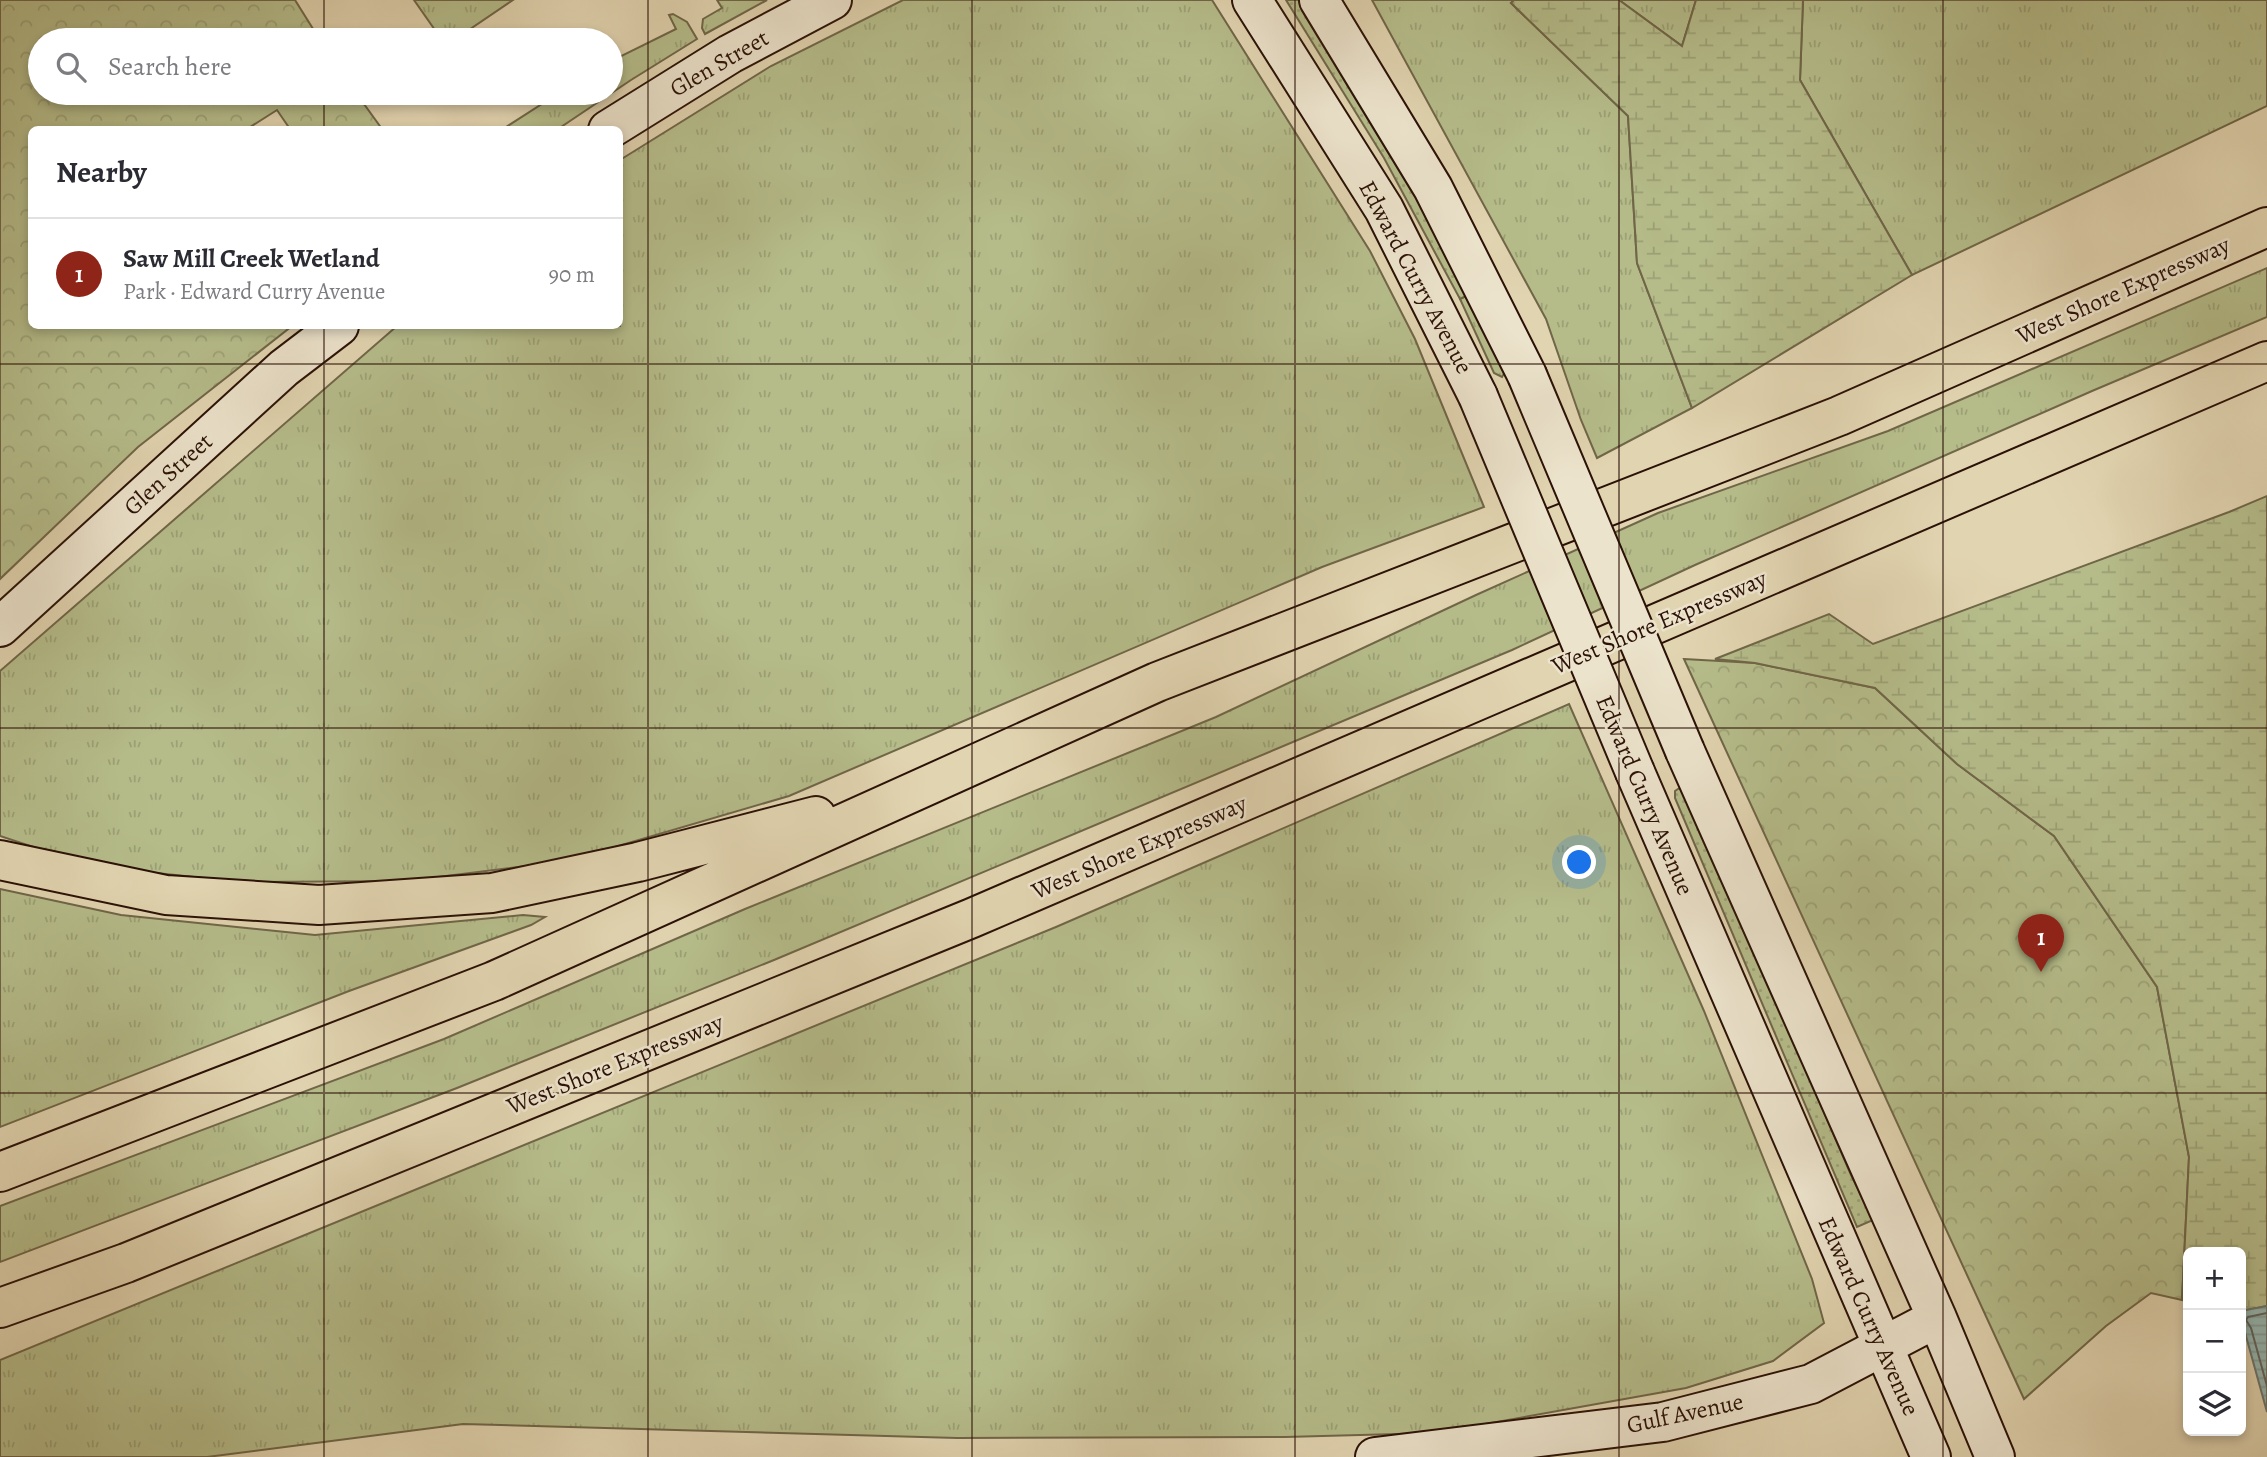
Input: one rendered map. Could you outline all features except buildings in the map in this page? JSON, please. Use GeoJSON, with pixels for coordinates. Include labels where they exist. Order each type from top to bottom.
{"type":"FeatureCollection","features":[{"type":"Feature","properties":{"kind":"highway","name":"West Shore Expressway"},"geometry":{"type":"LineString","coordinates":[[0,1172],[494,981],[1157,682],[1839,416],[2267,227]]}},
{"type":"Feature","properties":{"kind":"highway","name":"West Shore Expressway"},"geometry":{"type":"LineString","coordinates":[[0,1308],[126,1263],[972,918],[2267,361]]}},
{"type":"Feature","properties":{"kind":"highway"},"geometry":{"type":"LineString","coordinates":[[0,860],[166,895],[208,898],[319,905],[492,892],[638,862],[809,819],[1157,682]]}},
{"type":"Feature","properties":{"kind":"street","name":"Glen Street"},"geometry":{"type":"LineString","coordinates":[[614,126],[730,54],[832,0]]}},
{"type":"Feature","properties":{"kind":"street","name":"Edward Curry Avenue"},"geometry":{"type":"LineString","coordinates":[[1252,0],[1384,209],[1478,396],[1635,772],[1931,1457]]}},
{"type":"Feature","properties":{"kind":"street"},"geometry":{"type":"LineString","coordinates":[[1319,0],[1433,188],[1527,375],[1685,751],[1937,1318],[1995,1457]]}},
{"type":"Feature","properties":{"kind":"street","name":"Glen Street"},"geometry":{"type":"LineString","coordinates":[[0,627],[284,368],[335,329]]}},
{"type":"Feature","properties":{"kind":"street","name":"Gulf Avenue"},"geometry":{"type":"LineString","coordinates":[[1375,1457],[1663,1422],[1811,1384],[1937,1318]]}},
{"type":"Feature","properties":{"kind":"green space"},"geometry":{"type":"Polygon","coordinates":[[[0,0],[295,0],[312,28],[28,28],[28,105],[365,105],[380,126],[288,126],[277,110],[252,126],[28,126],[28,329],[288,329],[138,447],[0,579],[0,0]]]}},
{"type":"Feature","properties":{"kind":"green space"},"geometry":{"type":"Polygon","coordinates":[[[414,0],[513,0],[472,28],[434,28],[414,0]]]}},
{"type":"Feature","properties":{"kind":"green space"},"geometry":{"type":"Polygon","coordinates":[[[717,0],[767,0],[705,34],[702,28],[703,19],[722,8],[717,0]]]}},
{"type":"Feature","properties":{"kind":"green space"},"geometry":{"type":"Polygon","coordinates":[[[903,0],[1212,0],[1370,251],[1415,339],[1484,507],[1322,567],[789,796],[567,861],[406,881],[241,882],[91,866],[0,836],[0,671],[394,329],[623,329],[623,158],[771,66],[903,0]]]}},
{"type":"Feature","properties":{"kind":"green space"},"geometry":{"type":"Polygon","coordinates":[[[1286,0],[1305,0],[1370,108],[1470,294],[1460,299],[1384,158],[1286,0]]]}},
{"type":"Feature","properties":{"kind":"green space"},"geometry":{"type":"Polygon","coordinates":[[[1372,0],[1514,0],[1511,3],[1628,116],[1637,263],[1692,408],[1597,458],[1546,319],[1372,0]]]}},
{"type":"Feature","properties":{"kind":"green space"},"geometry":{"type":"Polygon","coordinates":[[[1514,0],[1619,0],[1682,46],[1696,0],[1803,0],[1800,80],[1912,275],[1692,408],[1637,263],[1628,116],[1511,3],[1514,0]]]}},
{"type":"Feature","properties":{"kind":"green space"},"geometry":{"type":"Polygon","coordinates":[[[1619,0],[1696,0],[1682,46],[1619,0]]]}},
{"type":"Feature","properties":{"kind":"green space"},"geometry":{"type":"Polygon","coordinates":[[[1803,0],[2267,0],[2267,106],[1912,275],[1800,80],[1803,0]]]}},
{"type":"Feature","properties":{"kind":"green space"},"geometry":{"type":"Polygon","coordinates":[[[673,14],[687,22],[697,39],[623,85],[623,55],[676,29],[669,15],[673,14]]]}},
{"type":"Feature","properties":{"kind":"green space"},"geometry":{"type":"Polygon","coordinates":[[[540,105],[594,105],[562,126],[508,126],[540,105]]]}},
{"type":"Feature","properties":{"kind":"green space"},"geometry":{"type":"Polygon","coordinates":[[[2267,268],[2267,317],[1695,565],[1512,650],[774,960],[457,1088],[0,1262],[0,1206],[444,1039],[745,909],[1216,717],[1658,513],[1888,431],[2267,268]]]}},
{"type":"Feature","properties":{"kind":"green space"},"geometry":{"type":"Polygon","coordinates":[[[1470,294],[1505,372],[1502,377],[1494,373],[1460,299],[1470,294]]]}},
{"type":"Feature","properties":{"kind":"green space"},"geometry":{"type":"Polygon","coordinates":[[[2267,496],[2267,1306],[2246,1310],[2246,1247],[2185,1247],[2189,1157],[2157,987],[2054,836],[1957,764],[1875,688],[1755,663],[1715,659],[1829,614],[1873,644],[2267,496]]]}},
{"type":"Feature","properties":{"kind":"green space"},"geometry":{"type":"Polygon","coordinates":[[[1684,659],[1755,663],[1875,688],[1957,764],[2054,836],[2157,987],[2189,1157],[2182,1300],[2151,1293],[2106,1326],[2024,1399],[1684,659]]]}},
{"type":"Feature","properties":{"kind":"green space"},"geometry":{"type":"Polygon","coordinates":[[[1569,704],[1704,1011],[1812,1279],[1824,1323],[1773,1361],[1686,1388],[1435,1433],[1285,1437],[957,1438],[463,1424],[207,1457],[0,1457],[0,1360],[1056,927],[1569,704]]]}},
{"type":"Feature","properties":{"kind":"green space"},"geometry":{"type":"Polygon","coordinates":[[[1681,787],[1686,792],[1851,1175],[1873,1220],[1857,1227],[1675,798],[1675,791],[1681,787]]]}},
{"type":"Feature","properties":{"kind":"green space"},"geometry":{"type":"Polygon","coordinates":[[[0,889],[121,915],[315,935],[523,915],[545,917],[531,925],[349,991],[0,1127],[0,889]]]}},
{"type":"Feature","properties":{"kind":"water"},"geometry":{"type":"Polygon","coordinates":[[[2267,1306],[2267,1412],[2246,1336],[2246,1310],[2267,1306]]]}},
{"type":"Feature","properties":{"kind":"place","name":"Saw Mill Creek Wetland"},"geometry":{"type":"Point","coordinates":[2041,972]}}]}
